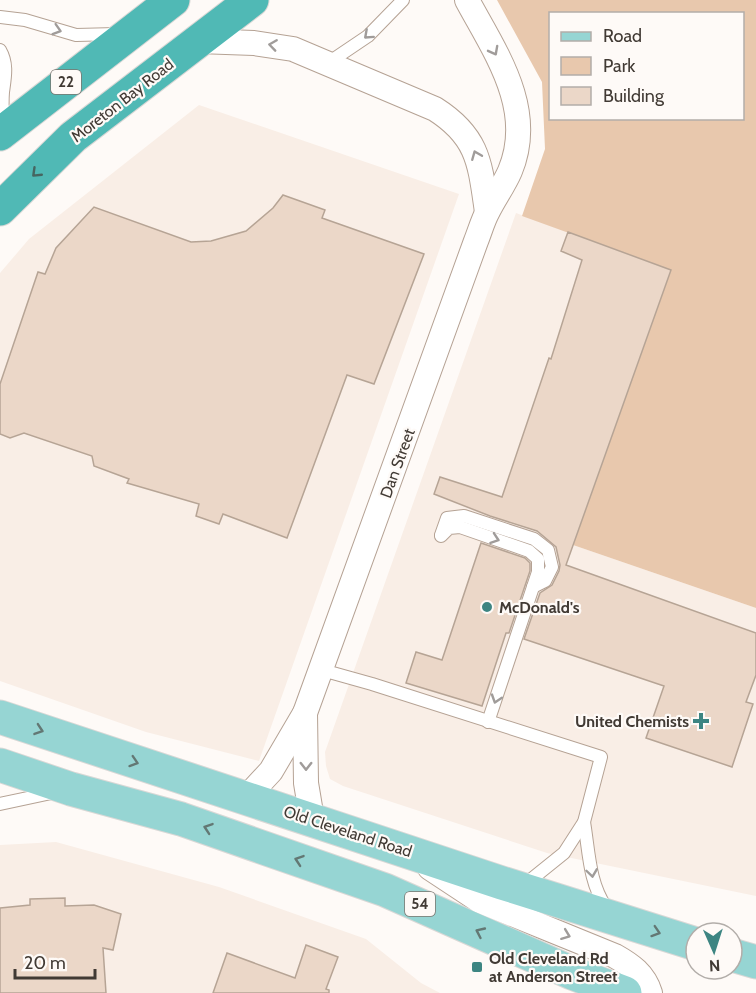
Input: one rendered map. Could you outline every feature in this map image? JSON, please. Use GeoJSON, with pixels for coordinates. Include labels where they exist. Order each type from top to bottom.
{"type":"FeatureCollection","features":[{"type":"Feature","properties":{"kind":"highway","name":"22"},"geometry":{"type":"LineString","coordinates":[[2,132],[173,0]]}},
{"type":"Feature","properties":{"kind":"highway","name":"Moreton Bay Road"},"geometry":{"type":"LineString","coordinates":[[0,209],[73,137],[252,0]]}},
{"type":"Feature","properties":{"kind":"main road","name":"Old Cleveland Road"},"geometry":{"type":"LineString","coordinates":[[0,717],[684,940]]}},
{"type":"Feature","properties":{"kind":"main road","name":"54"},"geometry":{"type":"LineString","coordinates":[[0,765],[71,789],[181,819],[385,890],[577,983],[625,993]]}},
{"type":"Feature","properties":{"kind":"street","name":"Dan Street"},"geometry":{"type":"LineString","coordinates":[[246,798],[271,771],[305,713],[488,212],[510,171],[518,136],[515,96],[508,77],[467,0]]}},
{"type":"Feature","properties":{"kind":"street","name":"Dan Street"},"geometry":{"type":"LineString","coordinates":[[198,40],[275,45],[293,49],[435,109],[453,120],[474,150],[481,169],[488,212]]}},
{"type":"Feature","properties":{"kind":"street","name":"Dan Street"},"geometry":{"type":"LineString","coordinates":[[305,713],[306,783],[312,819]]}},
{"type":"Feature","properties":{"kind":"street"},"geometry":{"type":"LineString","coordinates":[[404,850],[480,901],[631,964],[650,993]]}},
{"type":"Feature","properties":{"kind":"lane"},"geometry":{"type":"LineString","coordinates":[[328,63],[368,36],[403,0]]}},
{"type":"Feature","properties":{"kind":"lane"},"geometry":{"type":"LineString","coordinates":[[0,17],[25,20],[76,35],[130,33]]}},
{"type":"Feature","properties":{"kind":"lane"},"geometry":{"type":"LineString","coordinates":[[0,50],[6,68],[2,132]]}},
{"type":"Feature","properties":{"kind":"lane"},"geometry":{"type":"LineString","coordinates":[[441,536],[449,528],[460,527],[529,550],[538,559],[538,572],[488,722]]}},
{"type":"Feature","properties":{"kind":"lane"},"geometry":{"type":"LineString","coordinates":[[322,670],[601,757],[584,822],[564,853],[520,888]]}},
{"type":"Feature","properties":{"kind":"lane"},"geometry":{"type":"LineString","coordinates":[[0,804],[71,789]]}},
{"type":"Feature","properties":{"kind":"lane"},"geometry":{"type":"LineString","coordinates":[[584,822],[597,895],[613,918]]}},
{"type":"Feature","properties":{"kind":"shaded area"},"geometry":{"type":"Polygon","coordinates":[[[199,105],[459,194],[259,761],[146,732],[0,681],[0,273],[29,239],[199,105]]]}},
{"type":"Feature","properties":{"kind":"shaded area"},"geometry":{"type":"Polygon","coordinates":[[[516,213],[671,270],[573,545],[756,608],[756,896],[547,853],[343,786],[330,779],[325,752],[516,213]]]}},
{"type":"Feature","properties":{"kind":"shaded area"},"geometry":{"type":"Polygon","coordinates":[[[56,842],[219,887],[366,939],[421,983],[440,993],[0,993],[0,845],[56,842]]]}},
{"type":"Feature","properties":{"kind":"green space"},"geometry":{"type":"Polygon","coordinates":[[[497,0],[756,0],[756,608],[573,545],[671,270],[522,216],[545,149],[542,82],[497,0]]]}},
{"type":"Feature","properties":{"kind":"building"},"geometry":{"type":"Polygon","coordinates":[[[283,195],[325,210],[322,218],[424,254],[374,384],[347,375],[287,538],[223,514],[219,524],[196,516],[199,504],[127,483],[129,479],[94,466],[92,456],[24,433],[10,438],[0,434],[0,384],[38,272],[45,274],[56,248],[94,207],[191,242],[211,241],[246,231],[273,208],[283,195]]]}},
{"type":"Feature","properties":{"kind":"building"},"geometry":{"type":"Polygon","coordinates":[[[568,232],[671,270],[566,565],[756,633],[756,675],[746,702],[753,704],[732,767],[646,738],[664,686],[524,639],[540,593],[552,585],[559,571],[556,547],[537,531],[434,494],[440,477],[502,497],[549,358],[551,359],[582,260],[561,251],[568,232]]]}},
{"type":"Feature","properties":{"kind":"building","name":"McDonald's"},"geometry":{"type":"Polygon","coordinates":[[[481,543],[525,558],[530,563],[530,571],[509,633],[506,633],[482,706],[406,683],[416,652],[442,660],[481,543]]]}},
{"type":"Feature","properties":{"kind":"building"},"geometry":{"type":"Polygon","coordinates":[[[65,898],[65,906],[94,905],[121,914],[113,950],[103,948],[106,993],[0,993],[0,908],[30,905],[30,899],[65,898]]]}},
{"type":"Feature","properties":{"kind":"building"},"geometry":{"type":"Polygon","coordinates":[[[306,945],[338,957],[326,989],[329,993],[213,993],[227,953],[295,978],[306,945]]]}},
{"type":"Feature","properties":{"kind":"place","name":"McDonald's"},"geometry":{"type":"Point","coordinates":[487,607]}},
{"type":"Feature","properties":{"kind":"place","name":"United Chemists"},"geometry":{"type":"Point","coordinates":[701,721]}},
{"type":"Feature","properties":{"kind":"place","name":"Old Cleveland Rd at Anderson Street"},"geometry":{"type":"Point","coordinates":[477,967]}}]}
